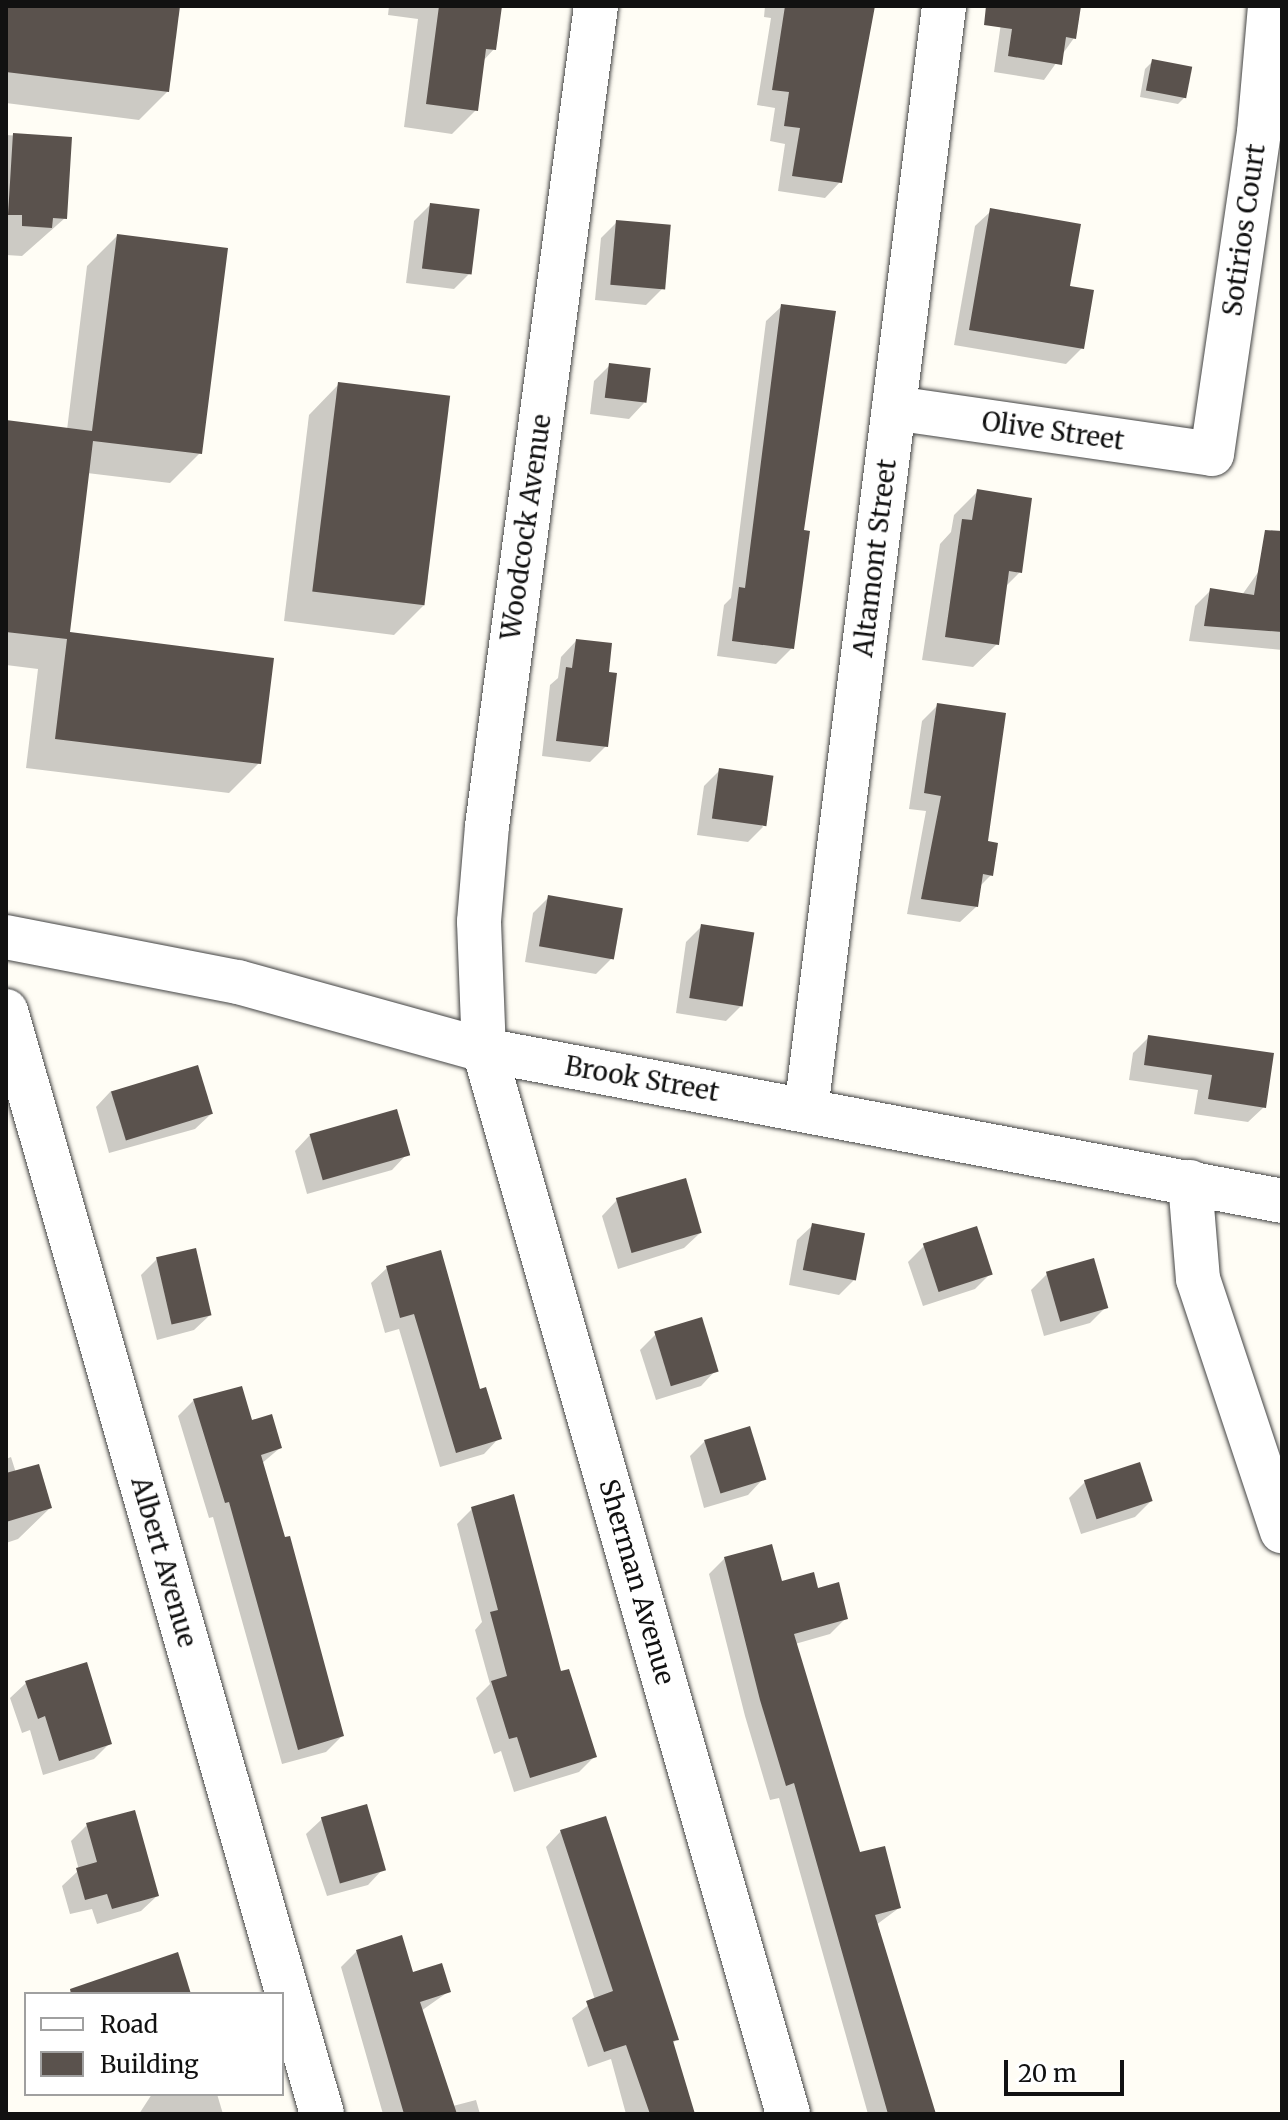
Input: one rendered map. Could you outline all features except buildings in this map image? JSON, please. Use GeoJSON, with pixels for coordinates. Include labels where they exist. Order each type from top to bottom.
{"type":"FeatureCollection","features":[{"type":"Feature","properties":{"kind":"street","name":"Woodcock Avenue"},"geometry":{"type":"LineString","coordinates":[[484,1050],[479,922],[487,826],[596,6]]}},
{"type":"Feature","properties":{"kind":"street","name":"Altamont Street"},"geometry":{"type":"LineString","coordinates":[[806,1110],[944,6]]}},
{"type":"Feature","properties":{"kind":"street","name":"Sotirios Court"},"geometry":{"type":"LineString","coordinates":[[1212,454],[1259,132],[1270,6]]}},
{"type":"Feature","properties":{"kind":"street","name":"Olive Street"},"geometry":{"type":"LineString","coordinates":[[894,408],[1212,454]]}},
{"type":"Feature","properties":{"kind":"street","name":"Brook Street"},"geometry":{"type":"LineString","coordinates":[[6,937],[238,982],[484,1050],[1282,1201]]}},
{"type":"Feature","properties":{"kind":"street","name":"Albert Avenue"},"geometry":{"type":"LineString","coordinates":[[6,1011],[322,2114]]}},
{"type":"Feature","properties":{"kind":"street","name":"Sherman Avenue"},"geometry":{"type":"LineString","coordinates":[[484,1050],[788,2114]]}},
{"type":"Feature","properties":{"kind":"street"},"geometry":{"type":"LineString","coordinates":[[1190,1182],[1198,1279],[1282,1531]]}}]}
